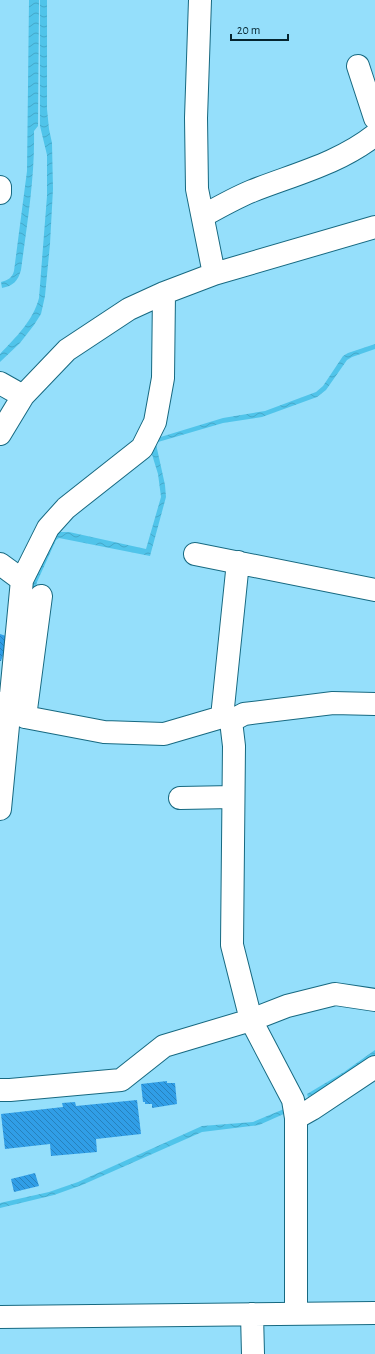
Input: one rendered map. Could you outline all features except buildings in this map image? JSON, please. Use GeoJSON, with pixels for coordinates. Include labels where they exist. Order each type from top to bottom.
{"type":"FeatureCollection","features":[{"type":"Feature","properties":{"kind":"street"},"geometry":{"type":"LineString","coordinates":[[200,0],[196,118],[198,189],[214,274]]}},
{"type":"Feature","properties":{"kind":"street"},"geometry":{"type":"LineString","coordinates":[[358,66],[375,118]]}},
{"type":"Feature","properties":{"kind":"street"},"geometry":{"type":"LineString","coordinates":[[202,216],[251,191],[328,163],[362,145],[375,135]]}},
{"type":"Feature","properties":{"kind":"street"},"geometry":{"type":"LineString","coordinates":[[0,187],[0,193]]}},
{"type":"Feature","properties":{"kind":"street"},"geometry":{"type":"LineString","coordinates":[[0,434],[23,396],[67,350],[129,309],[164,293],[214,274],[375,227]]}},
{"type":"Feature","properties":{"kind":"street"},"geometry":{"type":"LineString","coordinates":[[0,809],[11,709],[22,580],[48,528],[66,508],[142,448],[156,422],[163,378],[164,293]]}},
{"type":"Feature","properties":{"kind":"street"},"geometry":{"type":"LineString","coordinates":[[0,383],[23,396]]}},
{"type":"Feature","properties":{"kind":"street"},"geometry":{"type":"LineString","coordinates":[[194,554],[375,590]]}},
{"type":"Feature","properties":{"kind":"street"},"geometry":{"type":"LineString","coordinates":[[238,562],[227,719],[234,746],[232,945],[252,1020],[293,1100],[296,1118],[296,1314]]}},
{"type":"Feature","properties":{"kind":"street"},"geometry":{"type":"LineString","coordinates":[[0,564],[22,580]]}},
{"type":"Feature","properties":{"kind":"street"},"geometry":{"type":"LineString","coordinates":[[11,709],[41,596]]}},
{"type":"Feature","properties":{"kind":"street"},"geometry":{"type":"LineString","coordinates":[[11,709],[104,732],[164,734],[244,714],[325,704],[375,704]]}},
{"type":"Feature","properties":{"kind":"street"},"geometry":{"type":"LineString","coordinates":[[180,798],[233,797]]}},
{"type":"Feature","properties":{"kind":"street"},"geometry":{"type":"LineString","coordinates":[[0,1090],[121,1080],[164,1046],[252,1020],[287,1006],[335,994],[375,1000]]}},
{"type":"Feature","properties":{"kind":"street"},"geometry":{"type":"LineString","coordinates":[[296,1118],[312,1109],[375,1066]]}},
{"type":"Feature","properties":{"kind":"street"},"geometry":{"type":"LineString","coordinates":[[0,1316],[375,1313]]}},
{"type":"Feature","properties":{"kind":"street"},"geometry":{"type":"LineString","coordinates":[[252,1314],[253,1354]]}},
{"type":"Feature","properties":{"kind":"water"},"geometry":{"type":"Polygon","coordinates":[[[29,0],[39,0],[38,126],[34,131],[32,184],[21,270],[14,282],[9,286],[2,288],[1,282],[9,278],[14,271],[27,171],[29,0]]]}},
{"type":"Feature","properties":{"kind":"water"},"geometry":{"type":"Polygon","coordinates":[[[40,0],[47,0],[47,109],[52,143],[53,189],[45,296],[41,314],[34,325],[20,343],[0,362],[0,354],[18,335],[33,314],[39,298],[47,196],[47,155],[40,126],[40,0]]]}},
{"type":"Feature","properties":{"kind":"water"},"geometry":{"type":"Polygon","coordinates":[[[375,344],[375,349],[347,360],[326,390],[317,397],[262,417],[223,423],[158,442],[156,444],[165,485],[166,497],[150,556],[59,538],[56,540],[37,582],[34,595],[26,584],[50,532],[69,532],[146,549],[161,497],[158,474],[150,448],[154,439],[223,418],[265,411],[316,392],[323,386],[343,356],[375,344]]]}},
{"type":"Feature","properties":{"kind":"water"},"geometry":{"type":"Polygon","coordinates":[[[375,1050],[375,1055],[347,1075],[308,1097],[307,1094],[344,1072],[375,1050]]]}},
{"type":"Feature","properties":{"kind":"water"},"geometry":{"type":"Polygon","coordinates":[[[284,1109],[286,1113],[259,1125],[202,1132],[82,1185],[54,1195],[0,1208],[0,1203],[49,1192],[78,1182],[202,1126],[253,1122],[284,1109]]]}}]}
